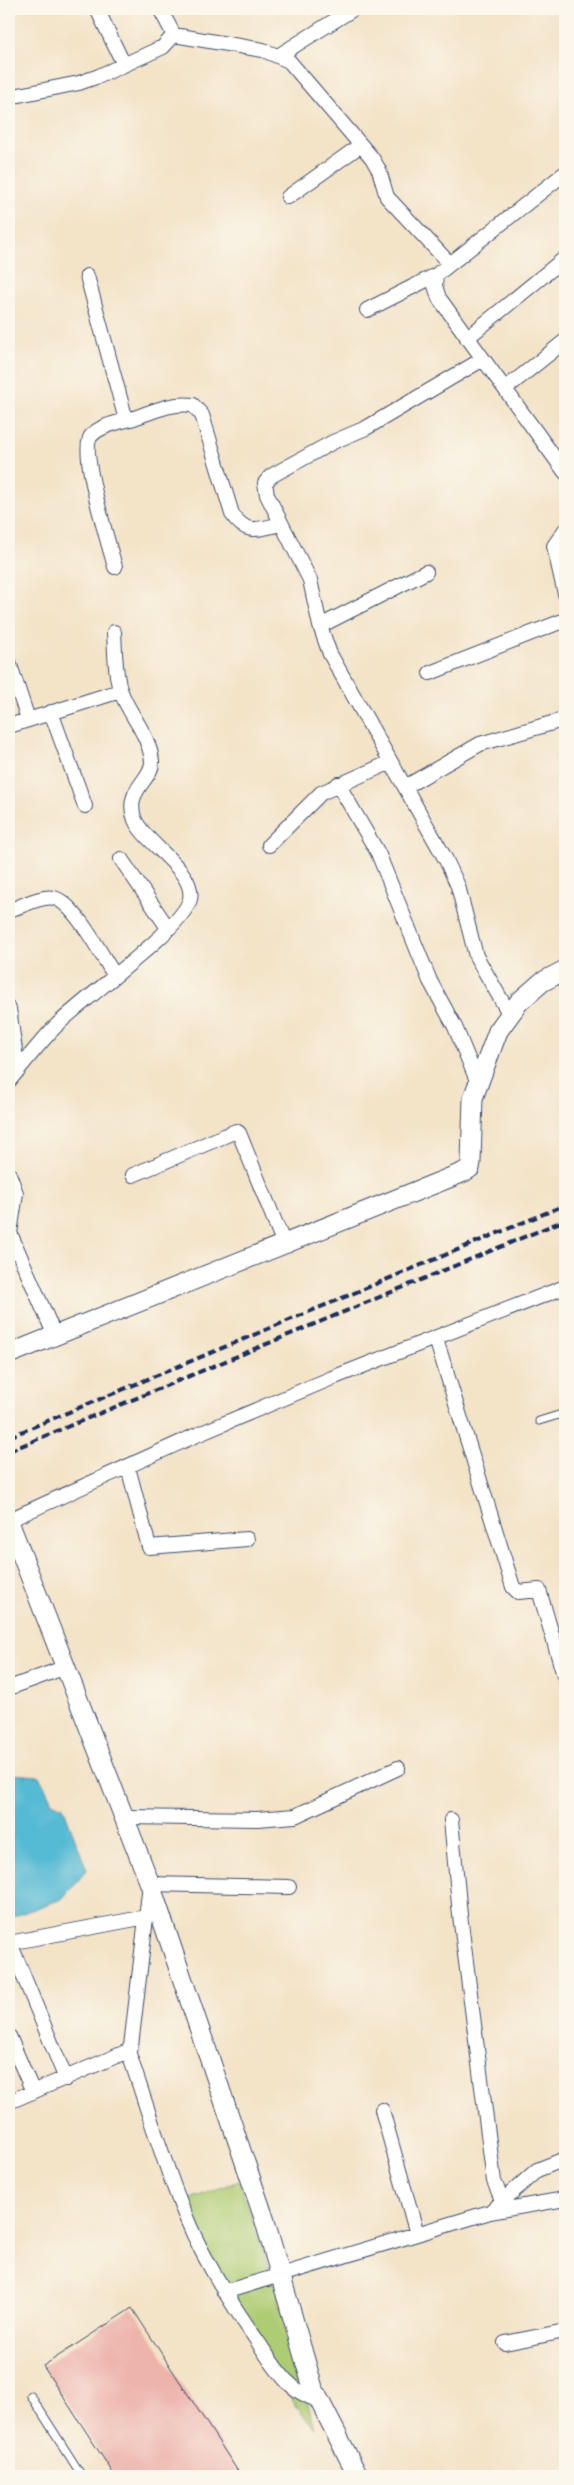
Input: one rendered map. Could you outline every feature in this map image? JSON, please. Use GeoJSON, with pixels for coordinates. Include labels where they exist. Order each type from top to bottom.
{"type":"FeatureCollection","features":[{"type":"Feature","properties":{"kind":"street"},"geometry":{"type":"LineString","coordinates":[[97,9],[124,65]]}},
{"type":"Feature","properties":{"kind":"street"},"geometry":{"type":"LineString","coordinates":[[160,9],[174,35]]}},
{"type":"Feature","properties":{"kind":"street"},"geometry":{"type":"LineString","coordinates":[[278,56],[353,9]]}},
{"type":"Feature","properties":{"kind":"street"},"geometry":{"type":"LineString","coordinates":[[9,97],[79,83],[163,47],[174,35]]}},
{"type":"Feature","properties":{"kind":"street"},"geometry":{"type":"LineString","coordinates":[[174,35],[263,50],[289,61],[361,145],[379,170],[387,197],[450,264]]}},
{"type":"Feature","properties":{"kind":"street"},"geometry":{"type":"LineString","coordinates":[[288,197],[361,145]]}},
{"type":"Feature","properties":{"kind":"street"},"geometry":{"type":"LineString","coordinates":[[367,310],[436,276],[565,173]]}},
{"type":"Feature","properties":{"kind":"street"},"geometry":{"type":"LineString","coordinates":[[467,338],[565,258]]}},
{"type":"Feature","properties":{"kind":"street"},"geometry":{"type":"LineString","coordinates":[[87,276],[126,420]]}},
{"type":"Feature","properties":{"kind":"street"},"geometry":{"type":"LineString","coordinates":[[436,276],[435,286],[439,298],[563,465]]}},
{"type":"Feature","properties":{"kind":"street"},"geometry":{"type":"LineString","coordinates":[[505,389],[565,341]]}},
{"type":"Feature","properties":{"kind":"street"},"geometry":{"type":"LineString","coordinates":[[483,359],[366,428],[333,442],[271,476],[265,484],[267,495],[310,580],[320,626],[330,654],[458,886],[476,956],[510,1014]]}},
{"type":"Feature","properties":{"kind":"street"},"geometry":{"type":"LineString","coordinates":[[115,567],[89,469],[87,447],[91,436],[102,428],[178,403],[193,405],[202,415],[232,514],[240,525],[252,530],[281,524]]}},
{"type":"Feature","properties":{"kind":"street"},"geometry":{"type":"LineString","coordinates":[[565,530],[554,546],[565,594]]}},
{"type":"Feature","properties":{"kind":"street"},"geometry":{"type":"LineString","coordinates":[[320,626],[426,572]]}},
{"type":"Feature","properties":{"kind":"street"},"geometry":{"type":"LineString","coordinates":[[430,673],[565,620]]}},
{"type":"Feature","properties":{"kind":"street"},"geometry":{"type":"LineString","coordinates":[[13,1076],[54,1029],[168,928],[185,909],[190,900],[190,891],[182,873],[142,831],[135,820],[132,805],[134,793],[152,765],[151,751],[146,738],[120,691],[114,632]]}},
{"type":"Feature","properties":{"kind":"street"},"geometry":{"type":"LineString","coordinates":[[9,662],[28,719]]}},
{"type":"Feature","properties":{"kind":"street"},"geometry":{"type":"LineString","coordinates":[[9,726],[120,691]]}},
{"type":"Feature","properties":{"kind":"street"},"geometry":{"type":"LineString","coordinates":[[51,712],[85,806]]}},
{"type":"Feature","properties":{"kind":"street"},"geometry":{"type":"LineString","coordinates":[[405,787],[480,744],[559,721]]}},
{"type":"Feature","properties":{"kind":"street"},"geometry":{"type":"LineString","coordinates":[[269,845],[321,793],[391,762]]}},
{"type":"Feature","properties":{"kind":"street"},"geometry":{"type":"LineString","coordinates":[[338,784],[378,853],[430,981],[456,1027],[478,1082]]}},
{"type":"Feature","properties":{"kind":"street"},"geometry":{"type":"LineString","coordinates":[[121,859],[168,928]]}},
{"type":"Feature","properties":{"kind":"street"},"geometry":{"type":"LineString","coordinates":[[9,910],[46,898],[54,898],[61,902],[74,913],[115,976]]}},
{"type":"Feature","properties":{"kind":"street"},"geometry":{"type":"LineString","coordinates":[[9,1354],[470,1168],[473,1098],[498,1031],[519,1002],[542,982],[565,970]]}},
{"type":"Feature","properties":{"kind":"street"},"geometry":{"type":"LineString","coordinates":[[9,1010],[13,1076]]}},
{"type":"Feature","properties":{"kind":"street"},"geometry":{"type":"LineString","coordinates":[[133,1175],[236,1131],[239,1133],[284,1244]]}},
{"type":"Feature","properties":{"kind":"street"},"geometry":{"type":"LineString","coordinates":[[9,1174],[16,1193],[10,1233],[55,1336]]}},
{"type":"Feature","properties":{"kind":"street"},"geometry":{"type":"LineString","coordinates":[[358,2476],[313,2388],[264,2218],[150,1884],[126,1817],[9,1521],[128,1466],[332,1378],[565,1288]]}},
{"type":"Feature","properties":{"kind":"street"},"geometry":{"type":"LineString","coordinates":[[436,1339],[513,1587],[518,1592],[539,1590],[565,1679]]}},
{"type":"Feature","properties":{"kind":"street"},"geometry":{"type":"LineString","coordinates":[[128,1466],[149,1546],[247,1539]]}},
{"type":"Feature","properties":{"kind":"street"},"geometry":{"type":"LineString","coordinates":[[9,1688],[66,1667]]}},
{"type":"Feature","properties":{"kind":"street"},"geometry":{"type":"LineString","coordinates":[[126,1817],[257,1819],[296,1816],[398,1768]]}},
{"type":"Feature","properties":{"kind":"street"},"geometry":{"type":"LineString","coordinates":[[451,1820],[460,1915],[494,2181],[502,2200]]}},
{"type":"Feature","properties":{"kind":"street"},"geometry":{"type":"LineString","coordinates":[[150,1884],[289,1887]]}},
{"type":"Feature","properties":{"kind":"street"},"geometry":{"type":"LineString","coordinates":[[9,2102],[128,2051],[131,2046],[150,1884]]}},
{"type":"Feature","properties":{"kind":"street"},"geometry":{"type":"LineString","coordinates":[[66,2079],[9,1943],[146,1917]]}},
{"type":"Feature","properties":{"kind":"street"},"geometry":{"type":"LineString","coordinates":[[9,2036],[33,2092]]}},
{"type":"Feature","properties":{"kind":"street"},"geometry":{"type":"LineString","coordinates":[[128,2051],[186,2217],[224,2292],[290,2386],[305,2396],[319,2400]]}},
{"type":"Feature","properties":{"kind":"street"},"geometry":{"type":"LineString","coordinates":[[382,2110],[417,2234]]}},
{"type":"Feature","properties":{"kind":"street"},"geometry":{"type":"LineString","coordinates":[[490,2212],[537,2170],[565,2159]]}},
{"type":"Feature","properties":{"kind":"street"},"geometry":{"type":"LineString","coordinates":[[224,2292],[280,2273],[490,2212],[565,2199]]}},
{"type":"Feature","properties":{"kind":"street"},"geometry":{"type":"LineString","coordinates":[[504,2343],[565,2332]]}},
{"type":"Feature","properties":{"kind":"lane"},"geometry":{"type":"LineString","coordinates":[[538,1421],[565,1413]]}},
{"type":"Feature","properties":{"kind":"lane"},"geometry":{"type":"LineString","coordinates":[[31,2396],[82,2476]]}},
{"type":"Feature","properties":{"kind":"green space"},"geometry":{"type":"Polygon","coordinates":[[[239,2181],[281,2305],[315,2429],[284,2390],[180,2203],[239,2181]]]}},
{"type":"Feature","properties":{"kind":"water"},"geometry":{"type":"Polygon","coordinates":[[[9,1774],[40,1776],[52,1802],[63,1807],[87,1870],[62,1899],[9,1918],[9,1774]]]}},
{"type":"Feature","properties":{"kind":"building"},"geometry":{"type":"Polygon","coordinates":[[[132,2308],[241,2476],[115,2476],[43,2366],[132,2308]]]}},
{"type":"Feature","properties":{"kind":"railway"},"geometry":{"type":"LineString","coordinates":[[9,1437],[565,1205]]}},
{"type":"Feature","properties":{"kind":"railway"},"geometry":{"type":"LineString","coordinates":[[9,1451],[565,1220]]}}]}
